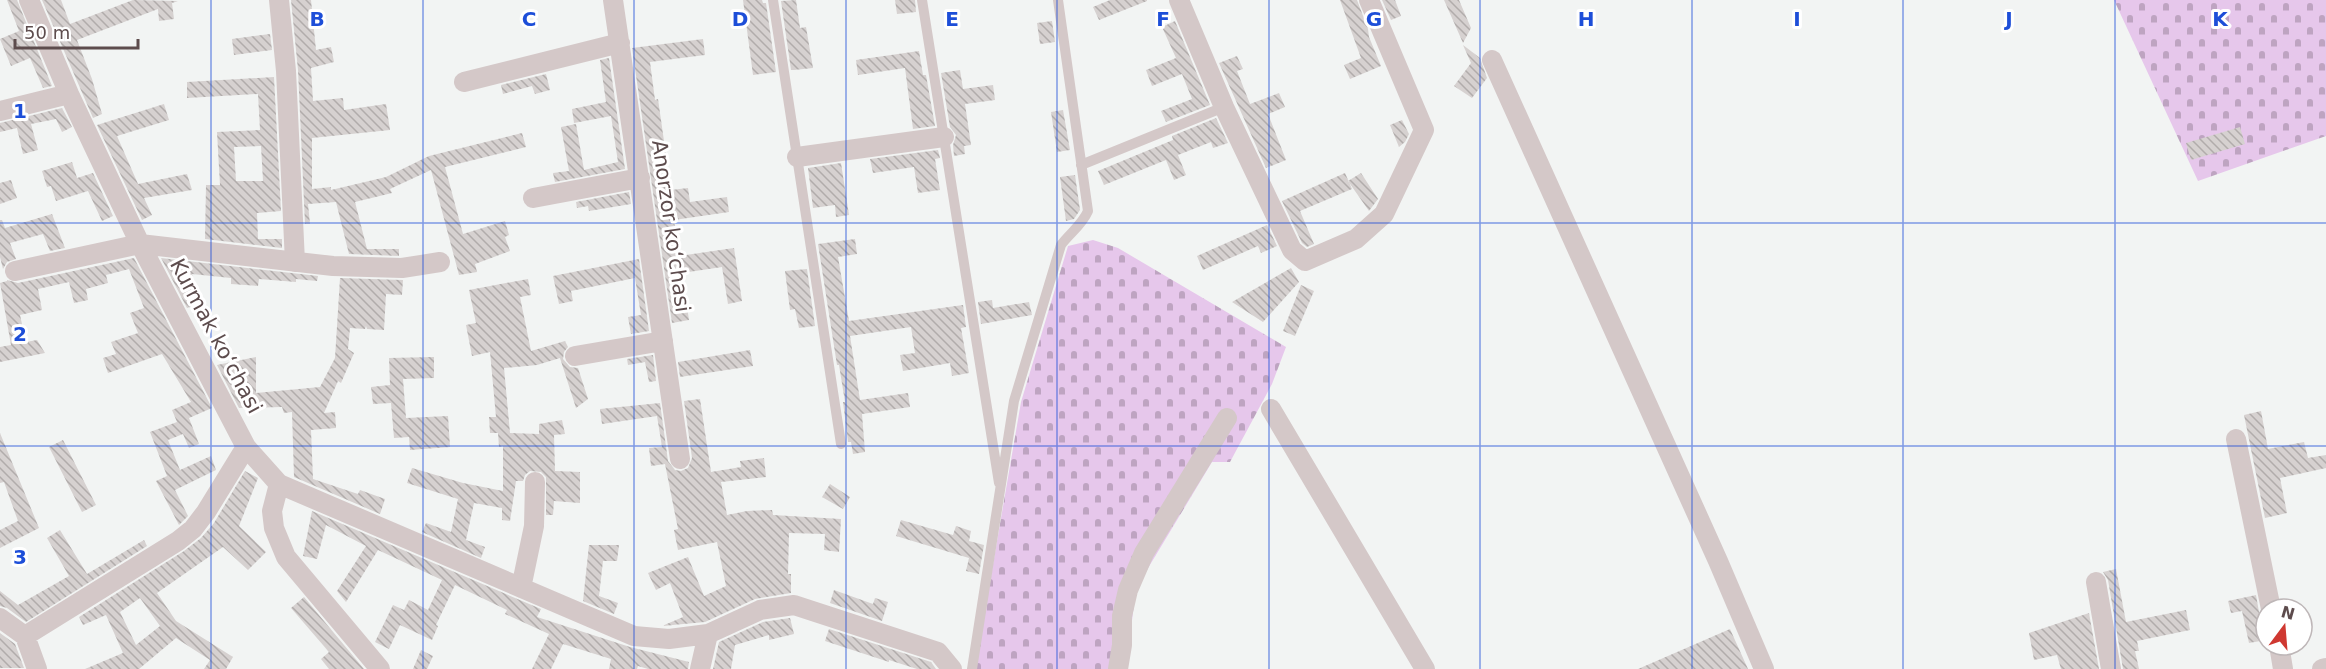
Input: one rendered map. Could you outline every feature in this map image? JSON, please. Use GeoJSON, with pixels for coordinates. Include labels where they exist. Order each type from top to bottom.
{"type":"FeatureCollection","features":[{"type":"Feature","properties":{"kind":"street","name":"Kurmak koʻchasi"},"geometry":{"type":"LineString","coordinates":[[29,0],[69,94],[140,244],[246,447],[279,484]]}},
{"type":"Feature","properties":{"kind":"street"},"geometry":{"type":"LineString","coordinates":[[279,0],[286,71],[295,262]]}},
{"type":"Feature","properties":{"kind":"street","name":"Anorzor koʻchasi"},"geometry":{"type":"LineString","coordinates":[[613,0],[680,459]]}},
{"type":"Feature","properties":{"kind":"street"},"geometry":{"type":"LineString","coordinates":[[1179,0],[1224,107],[1292,250],[1305,261],[1356,239],[1384,214],[1424,130],[1370,0]]}},
{"type":"Feature","properties":{"kind":"street"},"geometry":{"type":"LineString","coordinates":[[464,82],[620,43]]}},
{"type":"Feature","properties":{"kind":"street"},"geometry":{"type":"LineString","coordinates":[[1492,60],[1718,561],[1764,669]]}},
{"type":"Feature","properties":{"kind":"street"},"geometry":{"type":"LineString","coordinates":[[0,111],[69,94]]}},
{"type":"Feature","properties":{"kind":"street"},"geometry":{"type":"LineString","coordinates":[[797,157],[944,137]]}},
{"type":"Feature","properties":{"kind":"street"},"geometry":{"type":"LineString","coordinates":[[533,198],[640,178]]}},
{"type":"Feature","properties":{"kind":"street"},"geometry":{"type":"LineString","coordinates":[[15,272],[140,244],[333,266],[402,268],[440,262]]}},
{"type":"Feature","properties":{"kind":"street"},"geometry":{"type":"LineString","coordinates":[[575,356],[663,341]]}},
{"type":"Feature","properties":{"kind":"street"},"geometry":{"type":"LineString","coordinates":[[1271,409],[1425,669]]}},
{"type":"Feature","properties":{"kind":"street"},"geometry":{"type":"LineString","coordinates":[[1118,669],[1122,645],[1122,616],[1128,590],[1144,553],[1227,418]]}},
{"type":"Feature","properties":{"kind":"street"},"geometry":{"type":"LineString","coordinates":[[2236,439],[2269,597]]}},
{"type":"Feature","properties":{"kind":"street"},"geometry":{"type":"LineString","coordinates":[[25,636],[193,529],[246,447]]}},
{"type":"Feature","properties":{"kind":"street"},"geometry":{"type":"LineString","coordinates":[[521,588],[534,526],[535,482]]}},
{"type":"Feature","properties":{"kind":"street"},"geometry":{"type":"LineString","coordinates":[[380,669],[286,557],[274,528],[272,511],[279,484],[634,636],[669,639],[708,634],[760,610],[794,605],[938,652],[952,669]]}},
{"type":"Feature","properties":{"kind":"street"},"geometry":{"type":"LineString","coordinates":[[2096,582],[2111,669]]}},
{"type":"Feature","properties":{"kind":"street"},"geometry":{"type":"LineString","coordinates":[[0,618],[25,636],[37,669]]}},
{"type":"Feature","properties":{"kind":"street"},"geometry":{"type":"LineString","coordinates":[[700,669],[708,634]]}},
{"type":"Feature","properties":{"kind":"lane"},"geometry":{"type":"LineString","coordinates":[[773,0],[841,444]]}},
{"type":"Feature","properties":{"kind":"lane"},"geometry":{"type":"LineString","coordinates":[[922,0],[1000,493]]}},
{"type":"Feature","properties":{"kind":"lane"},"geometry":{"type":"LineString","coordinates":[[972,669],[1014,402],[1061,245],[1071,231],[1083,223],[1088,211],[1058,0]]}},
{"type":"Feature","properties":{"kind":"lane"},"geometry":{"type":"LineString","coordinates":[[1082,165],[1224,107]]}},
{"type":"Feature","properties":{"kind":"green space"},"geometry":{"type":"Polygon","coordinates":[[[2114,0],[2326,0],[2326,136],[2198,181],[2114,0]]]}},
{"type":"Feature","properties":{"kind":"green space"},"geometry":{"type":"Polygon","coordinates":[[[1093,240],[1118,248],[1286,347],[1272,384],[1230,462],[1212,462],[1136,588],[1128,653],[1121,669],[975,669],[1021,402],[1068,246],[1093,240]]]}},
{"type":"Feature","properties":{"kind":"building"},"geometry":{"type":"Polygon","coordinates":[[[7,0],[17,0],[52,86],[43,88],[30,58],[11,66],[0,39],[19,31],[7,0]]]}},
{"type":"Feature","properties":{"kind":"building"},"geometry":{"type":"Polygon","coordinates":[[[42,0],[61,0],[70,24],[133,0],[178,1],[172,3],[174,19],[159,21],[158,9],[77,40],[102,114],[93,118],[42,0]]]}},
{"type":"Feature","properties":{"kind":"building"},"geometry":{"type":"Polygon","coordinates":[[[291,0],[311,0],[316,50],[331,47],[334,62],[311,68],[313,101],[343,98],[344,110],[386,104],[390,130],[312,138],[312,189],[331,187],[331,190],[386,177],[429,156],[522,133],[526,147],[445,167],[463,234],[505,221],[509,235],[505,237],[510,251],[475,264],[477,272],[459,275],[431,170],[390,189],[392,193],[355,202],[367,249],[399,249],[399,256],[349,254],[336,202],[308,204],[310,224],[305,224],[298,70],[291,0]]]}},
{"type":"Feature","properties":{"kind":"building"},"geometry":{"type":"Polygon","coordinates":[[[743,0],[762,0],[766,3],[776,72],[753,75],[743,0]]]}},
{"type":"Feature","properties":{"kind":"building"},"geometry":{"type":"Polygon","coordinates":[[[796,0],[800,28],[806,27],[813,68],[791,70],[781,1],[796,0]]]}},
{"type":"Feature","properties":{"kind":"building"},"geometry":{"type":"Polygon","coordinates":[[[895,0],[915,0],[916,12],[897,14],[895,0]]]}},
{"type":"Feature","properties":{"kind":"building"},"geometry":{"type":"Polygon","coordinates":[[[1110,0],[1147,1],[1099,20],[1093,7],[1110,0]]]}},
{"type":"Feature","properties":{"kind":"building"},"geometry":{"type":"Polygon","coordinates":[[[1340,0],[1357,0],[1381,66],[1350,79],[1344,65],[1361,58],[1340,0]]]}},
{"type":"Feature","properties":{"kind":"building"},"geometry":{"type":"Polygon","coordinates":[[[1382,0],[1395,0],[1401,16],[1391,20],[1382,0]]]}},
{"type":"Feature","properties":{"kind":"building"},"geometry":{"type":"Polygon","coordinates":[[[1444,0],[1459,0],[1471,28],[1463,43],[1444,0]]]}},
{"type":"Feature","properties":{"kind":"building"},"geometry":{"type":"Polygon","coordinates":[[[1052,21],[1055,42],[1040,44],[1037,23],[1052,21]]]}},
{"type":"Feature","properties":{"kind":"building"},"geometry":{"type":"Polygon","coordinates":[[[1175,21],[1210,105],[1166,122],[1161,111],[1192,99],[1182,74],[1152,86],[1146,70],[1176,58],[1162,27],[1175,21]]]}},
{"type":"Feature","properties":{"kind":"building"},"geometry":{"type":"Polygon","coordinates":[[[270,34],[272,50],[234,55],[232,39],[270,34]]]}},
{"type":"Feature","properties":{"kind":"building"},"geometry":{"type":"Polygon","coordinates":[[[703,39],[705,55],[650,62],[655,100],[658,99],[671,190],[688,188],[690,202],[727,197],[729,212],[674,220],[679,256],[734,248],[742,301],[728,304],[722,267],[682,273],[689,320],[672,323],[632,48],[703,39]]]}},
{"type":"Feature","properties":{"kind":"building"},"geometry":{"type":"Polygon","coordinates":[[[1463,45],[1480,58],[1487,78],[1472,98],[1454,86],[1471,63],[1463,45]]]}},
{"type":"Feature","properties":{"kind":"building"},"geometry":{"type":"Polygon","coordinates":[[[919,51],[923,75],[926,75],[935,126],[913,129],[905,68],[858,75],[856,60],[919,51]]]}},
{"type":"Feature","properties":{"kind":"building"},"geometry":{"type":"Polygon","coordinates":[[[1237,56],[1243,69],[1237,71],[1250,104],[1279,93],[1285,107],[1268,114],[1286,160],[1266,168],[1219,63],[1237,56]]]}},
{"type":"Feature","properties":{"kind":"building"},"geometry":{"type":"Polygon","coordinates":[[[609,58],[625,169],[555,182],[553,173],[569,171],[561,127],[576,124],[584,170],[618,162],[611,116],[574,123],[572,109],[606,102],[600,60],[609,58]]]}},
{"type":"Feature","properties":{"kind":"building"},"geometry":{"type":"Polygon","coordinates":[[[960,70],[963,89],[993,85],[995,100],[965,104],[971,145],[964,146],[965,154],[954,156],[953,145],[956,135],[950,127],[941,73],[960,70]]]}},
{"type":"Feature","properties":{"kind":"building"},"geometry":{"type":"Polygon","coordinates":[[[546,74],[550,90],[535,94],[532,86],[503,94],[501,85],[546,74]]]}},
{"type":"Feature","properties":{"kind":"building"},"geometry":{"type":"Polygon","coordinates":[[[274,77],[281,211],[257,213],[258,239],[282,239],[282,248],[205,239],[206,185],[220,185],[217,132],[260,130],[258,94],[187,98],[187,82],[274,77]],[[261,146],[234,147],[236,181],[263,181],[261,146]]]}},
{"type":"Feature","properties":{"kind":"building"},"geometry":{"type":"Polygon","coordinates":[[[164,104],[169,120],[117,136],[138,184],[187,174],[192,190],[144,198],[152,215],[142,220],[97,125],[164,104]]]}},
{"type":"Feature","properties":{"kind":"building"},"geometry":{"type":"Polygon","coordinates":[[[62,108],[72,127],[62,132],[56,119],[31,124],[38,150],[23,154],[17,128],[0,132],[0,123],[62,108]]]}},
{"type":"Feature","properties":{"kind":"building"},"geometry":{"type":"Polygon","coordinates":[[[1063,110],[1070,150],[1057,152],[1051,112],[1063,110]]]}},
{"type":"Feature","properties":{"kind":"building"},"geometry":{"type":"Polygon","coordinates":[[[1216,118],[1228,143],[1213,148],[1211,142],[1178,155],[1186,175],[1174,180],[1166,160],[1104,185],[1098,171],[1173,140],[1172,136],[1216,118]]]}},
{"type":"Feature","properties":{"kind":"building"},"geometry":{"type":"Polygon","coordinates":[[[1402,120],[1409,134],[1399,147],[1390,125],[1402,120]]]}},
{"type":"Feature","properties":{"kind":"building"},"geometry":{"type":"Polygon","coordinates":[[[2240,127],[2245,144],[2191,160],[2186,143],[2240,127]]]}},
{"type":"Feature","properties":{"kind":"building"},"geometry":{"type":"Polygon","coordinates":[[[938,150],[940,158],[935,159],[940,190],[918,193],[914,167],[873,173],[870,159],[938,150]]]}},
{"type":"Feature","properties":{"kind":"building"},"geometry":{"type":"Polygon","coordinates":[[[72,162],[77,178],[93,173],[113,216],[102,221],[88,191],[56,201],[51,186],[47,187],[42,171],[72,162]]]}},
{"type":"Feature","properties":{"kind":"building"},"geometry":{"type":"Polygon","coordinates":[[[841,163],[849,215],[836,217],[835,205],[813,208],[808,168],[841,163]]]}},
{"type":"Feature","properties":{"kind":"building"},"geometry":{"type":"Polygon","coordinates":[[[1345,173],[1352,189],[1300,211],[1314,244],[1307,247],[1302,243],[1282,201],[1345,173]]]}},
{"type":"Feature","properties":{"kind":"building"},"geometry":{"type":"Polygon","coordinates":[[[1361,173],[1378,199],[1369,211],[1348,181],[1361,173]]]}},
{"type":"Feature","properties":{"kind":"building"},"geometry":{"type":"Polygon","coordinates":[[[1075,175],[1080,210],[1074,219],[1066,221],[1060,177],[1075,175]]]}},
{"type":"Feature","properties":{"kind":"building"},"geometry":{"type":"Polygon","coordinates":[[[11,180],[17,198],[0,204],[0,183],[11,180]]]}},
{"type":"Feature","properties":{"kind":"building"},"geometry":{"type":"Polygon","coordinates":[[[629,192],[631,204],[589,211],[588,206],[577,208],[576,202],[629,192]]]}},
{"type":"Feature","properties":{"kind":"building"},"geometry":{"type":"Polygon","coordinates":[[[52,214],[65,248],[50,251],[43,234],[10,243],[16,259],[7,262],[3,269],[0,257],[0,220],[5,228],[52,214]]]}},
{"type":"Feature","properties":{"kind":"building"},"geometry":{"type":"Polygon","coordinates":[[[1267,225],[1277,246],[1261,253],[1258,246],[1203,270],[1197,256],[1267,225]]]}},
{"type":"Feature","properties":{"kind":"building"},"geometry":{"type":"Polygon","coordinates":[[[855,239],[857,254],[838,257],[849,321],[963,305],[966,327],[961,328],[969,373],[952,376],[950,363],[903,371],[900,355],[915,353],[911,327],[850,336],[860,400],[908,393],[910,407],[862,414],[865,452],[853,454],[851,442],[848,442],[843,402],[845,402],[818,244],[855,239]]]}},
{"type":"Feature","properties":{"kind":"building"},"geometry":{"type":"Polygon","coordinates":[[[134,258],[212,408],[189,418],[199,444],[189,448],[183,434],[168,440],[180,470],[211,456],[216,470],[175,490],[188,516],[179,525],[156,481],[167,476],[150,432],[177,422],[172,410],[191,402],[162,354],[108,373],[103,358],[116,354],[111,342],[138,333],[130,313],[144,308],[129,269],[106,275],[108,283],[86,289],[88,300],[74,303],[69,282],[38,289],[42,310],[20,315],[26,342],[37,340],[45,353],[0,362],[0,347],[11,345],[0,283],[7,280],[18,283],[134,258]]]}},
{"type":"Feature","properties":{"kind":"building"},"geometry":{"type":"Polygon","coordinates":[[[161,258],[318,276],[317,281],[259,279],[258,286],[231,284],[231,278],[192,274],[201,304],[187,308],[161,258]]]}},
{"type":"Feature","properties":{"kind":"building"},"geometry":{"type":"Polygon","coordinates":[[[639,259],[649,331],[631,334],[628,317],[641,315],[635,278],[571,291],[573,301],[559,304],[553,276],[639,259]]]}},
{"type":"Feature","properties":{"kind":"building"},"geometry":{"type":"Polygon","coordinates":[[[1291,268],[1299,282],[1263,322],[1232,302],[1291,268]]]}},
{"type":"Feature","properties":{"kind":"building"},"geometry":{"type":"Polygon","coordinates":[[[807,269],[815,326],[799,328],[795,309],[790,310],[785,271],[807,269]]]}},
{"type":"Feature","properties":{"kind":"building"},"geometry":{"type":"Polygon","coordinates":[[[340,278],[403,280],[402,295],[386,294],[384,330],[367,329],[366,326],[365,329],[350,328],[348,349],[354,353],[324,413],[335,412],[336,428],[311,430],[313,479],[358,494],[360,490],[385,499],[380,514],[294,477],[292,412],[284,413],[282,407],[239,408],[217,365],[256,357],[256,393],[320,387],[335,358],[340,278]]]}},
{"type":"Feature","properties":{"kind":"building"},"geometry":{"type":"Polygon","coordinates":[[[528,279],[531,295],[520,297],[531,351],[565,341],[568,347],[563,359],[570,367],[578,368],[588,399],[576,408],[560,358],[537,365],[504,368],[510,433],[539,434],[539,424],[562,420],[565,434],[554,435],[555,471],[580,472],[580,503],[554,501],[553,515],[546,515],[546,477],[541,472],[530,471],[525,475],[523,481],[516,481],[510,521],[502,520],[502,508],[474,503],[466,540],[485,547],[481,558],[422,532],[426,523],[451,532],[458,499],[407,483],[412,468],[463,483],[503,491],[503,446],[499,447],[498,433],[490,433],[489,417],[496,417],[490,352],[472,356],[466,325],[476,323],[469,290],[528,279]]]}},
{"type":"Feature","properties":{"kind":"building"},"geometry":{"type":"Polygon","coordinates":[[[1301,285],[1314,291],[1295,336],[1283,331],[1301,285]]]}},
{"type":"Feature","properties":{"kind":"building"},"geometry":{"type":"Polygon","coordinates":[[[992,300],[993,308],[1029,302],[1032,315],[981,324],[978,302],[992,300]]]}},
{"type":"Feature","properties":{"kind":"building"},"geometry":{"type":"Polygon","coordinates":[[[750,350],[753,366],[680,377],[678,362],[750,350]]]}},
{"type":"Feature","properties":{"kind":"building"},"geometry":{"type":"Polygon","coordinates":[[[653,355],[656,381],[649,382],[645,362],[628,365],[627,359],[653,355]]]}},
{"type":"Feature","properties":{"kind":"building"},"geometry":{"type":"Polygon","coordinates":[[[434,357],[434,378],[403,379],[406,418],[448,416],[450,447],[410,450],[409,437],[394,438],[391,403],[373,404],[371,387],[390,385],[389,358],[434,357]]]}},
{"type":"Feature","properties":{"kind":"building"},"geometry":{"type":"Polygon","coordinates":[[[700,399],[711,472],[741,467],[740,461],[764,458],[766,477],[721,482],[727,515],[772,510],[773,515],[841,519],[839,552],[824,550],[825,534],[789,533],[788,574],[791,574],[791,593],[755,599],[705,622],[662,626],[683,617],[670,583],[656,590],[648,573],[688,557],[704,596],[726,586],[717,542],[678,550],[674,530],[678,529],[665,464],[651,466],[649,448],[662,447],[657,416],[602,424],[600,409],[660,403],[668,461],[675,470],[681,471],[688,468],[692,458],[684,401],[700,399]]]}},
{"type":"Feature","properties":{"kind":"building"},"geometry":{"type":"Polygon","coordinates":[[[2261,411],[2268,449],[2304,442],[2308,458],[2326,455],[2326,468],[2280,478],[2287,513],[2265,518],[2244,415],[2261,411]]]}},
{"type":"Feature","properties":{"kind":"building"},"geometry":{"type":"Polygon","coordinates":[[[0,433],[39,528],[0,548],[0,530],[18,521],[4,482],[0,483],[0,433]]]}},
{"type":"Feature","properties":{"kind":"building"},"geometry":{"type":"Polygon","coordinates":[[[63,440],[96,505],[82,512],[49,447],[63,440]]]}},
{"type":"Feature","properties":{"kind":"building"},"geometry":{"type":"Polygon","coordinates":[[[245,471],[258,478],[239,526],[266,552],[248,570],[223,547],[157,593],[176,621],[233,657],[226,669],[204,669],[210,660],[176,638],[139,669],[85,669],[123,653],[106,615],[83,625],[79,617],[184,551],[201,538],[214,523],[245,471]],[[140,598],[120,612],[136,645],[160,626],[140,598]]]}},
{"type":"Feature","properties":{"kind":"building"},"geometry":{"type":"Polygon","coordinates":[[[830,484],[850,497],[843,509],[822,497],[830,484]]]}},
{"type":"Feature","properties":{"kind":"building"},"geometry":{"type":"Polygon","coordinates":[[[312,511],[541,609],[537,617],[630,647],[689,662],[688,669],[648,669],[638,666],[637,669],[609,669],[611,659],[563,644],[551,669],[532,669],[549,634],[505,614],[507,610],[455,585],[436,625],[438,626],[432,640],[400,625],[389,649],[375,642],[393,605],[404,610],[409,600],[428,610],[442,580],[378,550],[346,602],[337,591],[366,546],[326,525],[317,559],[303,556],[312,511]]]}},
{"type":"Feature","properties":{"kind":"building"},"geometry":{"type":"Polygon","coordinates":[[[901,520],[953,535],[956,526],[971,531],[969,541],[984,545],[979,574],[966,571],[969,558],[896,536],[901,520]]]}},
{"type":"Feature","properties":{"kind":"building"},"geometry":{"type":"Polygon","coordinates":[[[60,530],[87,574],[144,540],[147,546],[26,622],[7,608],[0,606],[0,591],[18,605],[69,576],[47,538],[60,530]]]}},
{"type":"Feature","properties":{"kind":"building"},"geometry":{"type":"Polygon","coordinates":[[[589,545],[619,545],[617,561],[603,561],[599,596],[618,603],[614,614],[583,601],[589,545]]]}},
{"type":"Feature","properties":{"kind":"building"},"geometry":{"type":"Polygon","coordinates":[[[2116,569],[2126,622],[2186,610],[2190,630],[2137,641],[2139,651],[2135,651],[2139,669],[2123,669],[2108,580],[2103,572],[2116,569]]]}},
{"type":"Feature","properties":{"kind":"building"},"geometry":{"type":"Polygon","coordinates":[[[834,590],[873,604],[875,598],[888,602],[882,621],[830,603],[834,590]]]}},
{"type":"Feature","properties":{"kind":"building"},"geometry":{"type":"Polygon","coordinates":[[[2256,595],[2254,597],[2254,642],[2249,643],[2242,611],[2231,613],[2228,601],[2256,595]]]}},
{"type":"Feature","properties":{"kind":"building"},"geometry":{"type":"Polygon","coordinates":[[[304,597],[364,669],[329,669],[321,659],[329,652],[291,608],[304,597]]]}},
{"type":"Feature","properties":{"kind":"building"},"geometry":{"type":"Polygon","coordinates":[[[2089,613],[2099,669],[2061,669],[2057,655],[2034,660],[2029,633],[2089,613]]]}},
{"type":"Feature","properties":{"kind":"building"},"geometry":{"type":"Polygon","coordinates":[[[790,618],[794,634],[769,640],[769,635],[735,645],[731,669],[713,669],[719,642],[763,622],[790,618]]]}},
{"type":"Feature","properties":{"kind":"building"},"geometry":{"type":"Polygon","coordinates":[[[829,629],[931,662],[936,669],[917,669],[889,660],[889,662],[825,641],[829,629]]]}},
{"type":"Feature","properties":{"kind":"building"},"geometry":{"type":"Polygon","coordinates":[[[1730,629],[1748,669],[1638,669],[1730,629]]]}},
{"type":"Feature","properties":{"kind":"building"},"geometry":{"type":"Polygon","coordinates":[[[0,633],[15,644],[24,668],[0,668],[0,633]]]}},
{"type":"Feature","properties":{"kind":"building"},"geometry":{"type":"Polygon","coordinates":[[[421,650],[433,656],[427,669],[413,669],[421,650]]]}}]}
